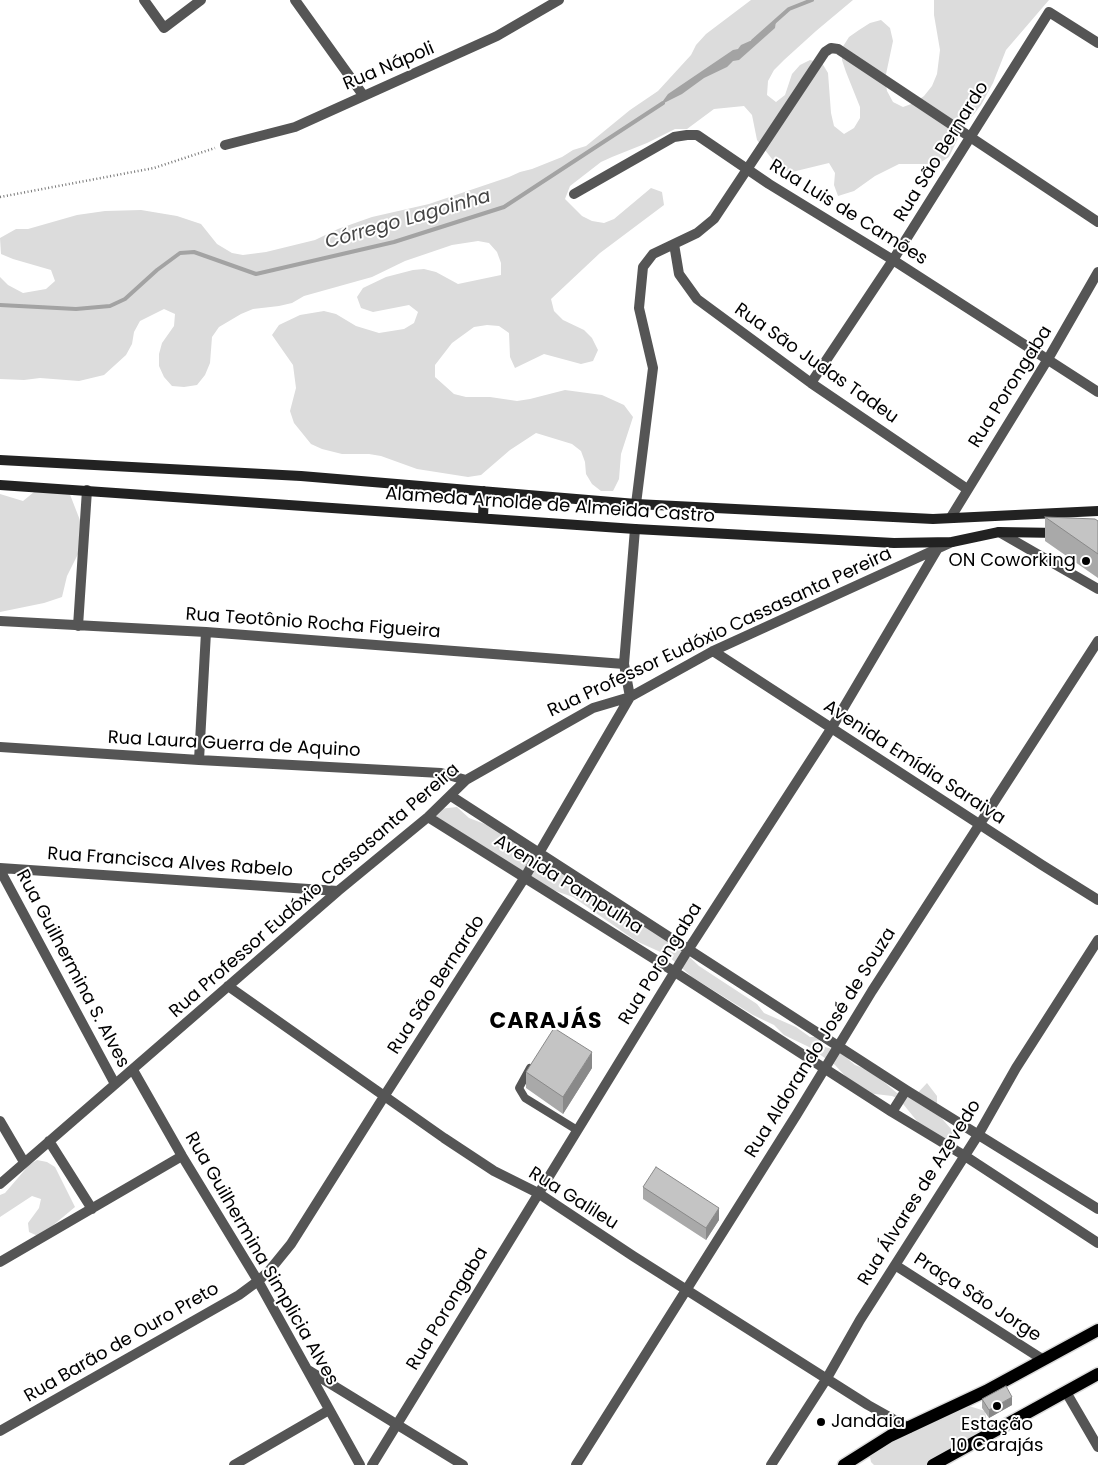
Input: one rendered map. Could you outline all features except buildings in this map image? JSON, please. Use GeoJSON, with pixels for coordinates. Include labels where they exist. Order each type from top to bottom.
{"type":"FeatureCollection","features":[{"type":"Feature","properties":{"kind":"main road","name":"Alameda Arnolde de Almeida Castro"},"geometry":{"type":"LineString","coordinates":[[0,460],[301,476],[636,504],[933,519],[1098,511]]}},
{"type":"Feature","properties":{"kind":"main road","name":"Alameda Arnolde de Almeida Castro"},"geometry":{"type":"LineString","coordinates":[[0,485],[635,529],[894,543],[952,542],[999,532],[1068,533]]}},
{"type":"Feature","properties":{"kind":"main road"},"geometry":{"type":"LineString","coordinates":[[483,518],[484,491]]}},
{"type":"Feature","properties":{"kind":"main road"},"geometry":{"type":"LineString","coordinates":[[844,1465],[890,1436],[986,1390],[1098,1330]]}},
{"type":"Feature","properties":{"kind":"main road"},"geometry":{"type":"LineString","coordinates":[[933,1465],[1098,1374]]}},
{"type":"Feature","properties":{"kind":"street"},"geometry":{"type":"LineString","coordinates":[[144,0],[164,28],[201,0]]}},
{"type":"Feature","properties":{"kind":"street"},"geometry":{"type":"LineString","coordinates":[[296,0],[363,95]]}},
{"type":"Feature","properties":{"kind":"street","name":"Rua Nápoli"},"geometry":{"type":"LineString","coordinates":[[225,145],[295,127],[497,36],[560,0]]}},
{"type":"Feature","properties":{"kind":"street","name":"Rua São Bernardo"},"geometry":{"type":"LineString","coordinates":[[811,383],[893,260],[1049,12],[1098,44]]}},
{"type":"Feature","properties":{"kind":"street"},"geometry":{"type":"LineString","coordinates":[[636,504],[653,368],[639,308],[643,267],[653,254],[697,233],[714,219],[825,52],[831,48],[838,49],[1098,222]]}},
{"type":"Feature","properties":{"kind":"street","name":"Rua Luis de Camões"},"geometry":{"type":"LineString","coordinates":[[574,194],[674,137],[686,134],[697,135],[747,169],[1098,392]]}},
{"type":"Feature","properties":{"kind":"street","name":"Rua São Judas Tadeu"},"geometry":{"type":"LineString","coordinates":[[674,244],[679,274],[697,299],[811,383],[967,489]]}},
{"type":"Feature","properties":{"kind":"street","name":"Rua Porongaba"},"geometry":{"type":"LineString","coordinates":[[951,517],[1048,359],[1098,272]]}},
{"type":"Feature","properties":{"kind":"street"},"geometry":{"type":"LineString","coordinates":[[78,626],[87,490]]}},
{"type":"Feature","properties":{"kind":"street"},"geometry":{"type":"LineString","coordinates":[[630,697],[624,664],[635,529]]}},
{"type":"Feature","properties":{"kind":"street"},"geometry":{"type":"LineString","coordinates":[[999,532],[1098,589]]}},
{"type":"Feature","properties":{"kind":"street","name":"Rua Professor Eudóxio Cassasanta Pereira"},"geometry":{"type":"LineString","coordinates":[[0,1184],[338,891],[428,817],[466,780],[593,708],[630,697],[713,651],[952,542]]}},
{"type":"Feature","properties":{"kind":"street","name":"Rua Porongaba"},"geometry":{"type":"LineString","coordinates":[[372,1465],[688,950],[831,729],[938,548]]}},
{"type":"Feature","properties":{"kind":"street","name":"Rua Teotônio Rocha Figueira"},"geometry":{"type":"LineString","coordinates":[[0,621],[206,632],[624,664]]}},
{"type":"Feature","properties":{"kind":"street"},"geometry":{"type":"LineString","coordinates":[[199,760],[206,632]]}},
{"type":"Feature","properties":{"kind":"street","name":"Rua Aldorando José de Souza"},"geometry":{"type":"LineString","coordinates":[[576,1465],[877,983],[1098,641]]}},
{"type":"Feature","properties":{"kind":"street","name":"Avenida Emídia Saraiva"},"geometry":{"type":"LineString","coordinates":[[713,651],[1098,900]]}},
{"type":"Feature","properties":{"kind":"street","name":"Rua São Bernardo"},"geometry":{"type":"LineString","coordinates":[[258,1281],[269,1271],[291,1244],[540,854],[630,697]]}},
{"type":"Feature","properties":{"kind":"street","name":"Rua Laura Guerra de Aquino"},"geometry":{"type":"LineString","coordinates":[[0,747],[441,773],[466,780]]}},
{"type":"Feature","properties":{"kind":"street","name":"Avenida Pampulha"},"geometry":{"type":"LineString","coordinates":[[451,796],[906,1090],[1098,1209]]}},
{"type":"Feature","properties":{"kind":"street","name":"Avenida Pampulha"},"geometry":{"type":"LineString","coordinates":[[428,817],[675,972],[892,1112],[966,1156],[1098,1242]]}},
{"type":"Feature","properties":{"kind":"street","name":"Rua Francisca Alves Rabelo"},"geometry":{"type":"LineString","coordinates":[[0,869],[338,891]]}},
{"type":"Feature","properties":{"kind":"street","name":"Rua Guilhermina S. Alves"},"geometry":{"type":"LineString","coordinates":[[0,869],[115,1084]]}},
{"type":"Feature","properties":{"kind":"street","name":"Rua Álvares de Azevedo"},"geometry":{"type":"LineString","coordinates":[[771,1465],[827,1378],[860,1320],[966,1156],[1016,1068],[1098,940]]}},
{"type":"Feature","properties":{"kind":"street","name":"Rua Galileu"},"geometry":{"type":"LineString","coordinates":[[228,986],[494,1171],[538,1194],[868,1405],[909,1428]]}},
{"type":"Feature","properties":{"kind":"street","name":"Rua Guilhermina Simplicia Alves"},"geometry":{"type":"LineString","coordinates":[[133,1070],[182,1156],[258,1281],[360,1465]]}},
{"type":"Feature","properties":{"kind":"street"},"geometry":{"type":"LineString","coordinates":[[892,1112],[906,1090]]}},
{"type":"Feature","properties":{"kind":"street"},"geometry":{"type":"LineString","coordinates":[[0,1120],[24,1162]]}},
{"type":"Feature","properties":{"kind":"street"},"geometry":{"type":"LineString","coordinates":[[49,1141],[92,1209]]}},
{"type":"Feature","properties":{"kind":"street"},"geometry":{"type":"LineString","coordinates":[[0,1262],[182,1156]]}},
{"type":"Feature","properties":{"kind":"street","name":"Praça São Jorge"},"geometry":{"type":"LineString","coordinates":[[895,1265],[1042,1359]]}},
{"type":"Feature","properties":{"kind":"street","name":"Rua Barão de Ouro Preto"},"geometry":{"type":"LineString","coordinates":[[0,1431],[184,1327],[239,1295],[258,1281]]}},
{"type":"Feature","properties":{"kind":"street"},"geometry":{"type":"LineString","coordinates":[[307,1369],[463,1465]]}},
{"type":"Feature","properties":{"kind":"street"},"geometry":{"type":"LineString","coordinates":[[1066,1392],[1098,1447]]}},
{"type":"Feature","properties":{"kind":"street"},"geometry":{"type":"LineString","coordinates":[[234,1465],[329,1410]]}},
{"type":"Feature","properties":{"kind":"lane"},"geometry":{"type":"LineString","coordinates":[[532,1064],[519,1088],[525,1098],[577,1130]]}},
{"type":"Feature","properties":{"kind":"path"},"geometry":{"type":"LineString","coordinates":[[0,197],[154,168],[225,145]]}},
{"type":"Feature","properties":{"kind":"shaded area"},"geometry":{"type":"Polygon","coordinates":[[[751,0],[853,0],[774,70],[768,81],[767,95],[776,102],[785,95],[792,74],[800,65],[810,60],[822,63],[828,73],[831,113],[834,126],[844,134],[854,128],[860,118],[860,107],[842,60],[842,48],[849,37],[859,30],[870,23],[881,20],[890,28],[893,41],[885,79],[887,91],[893,102],[903,107],[914,103],[924,96],[932,86],[937,74],[940,50],[934,15],[934,0],[1049,0],[1006,50],[993,83],[981,105],[965,124],[949,157],[938,164],[899,164],[875,176],[854,191],[838,196],[834,185],[835,173],[829,163],[792,172],[780,169],[757,140],[752,115],[744,106],[714,109],[687,129],[675,129],[601,162],[570,186],[565,199],[582,216],[592,221],[604,223],[614,219],[651,188],[662,192],[664,205],[600,253],[551,299],[554,311],[563,320],[584,330],[592,338],[598,350],[593,361],[581,364],[544,354],[515,368],[510,357],[509,333],[499,326],[487,325],[474,327],[452,343],[435,365],[435,377],[454,394],[466,397],[490,397],[517,401],[565,390],[602,395],[624,405],[633,417],[621,454],[619,479],[613,491],[601,491],[592,484],[586,474],[585,462],[581,451],[572,444],[536,433],[510,450],[481,475],[468,477],[417,469],[381,456],[342,454],[322,449],[311,444],[294,423],[290,411],[296,388],[293,365],[272,335],[279,325],[300,315],[324,311],[336,314],[356,326],[379,333],[404,329],[414,323],[418,312],[409,305],[373,312],[361,308],[357,297],[363,288],[386,277],[413,270],[424,269],[436,272],[458,284],[501,275],[501,263],[497,252],[489,243],[478,241],[452,245],[405,261],[372,277],[304,296],[292,303],[253,309],[241,314],[219,327],[212,337],[210,363],[205,375],[197,385],[172,386],[164,377],[159,366],[159,354],[162,343],[174,326],[175,314],[164,309],[140,321],[126,355],[104,375],[79,381],[40,378],[24,380],[0,379],[0,277],[8,285],[23,293],[46,289],[55,281],[51,270],[1,254],[0,238],[16,229],[28,229],[77,215],[105,211],[141,210],[177,216],[201,224],[217,244],[232,253],[243,255],[266,252],[315,240],[338,229],[372,217],[429,204],[509,177],[586,146],[630,110],[658,91],[691,55],[696,45],[706,34],[751,0]]]}},
{"type":"Feature","properties":{"kind":"shaded area"},"geometry":{"type":"Polygon","coordinates":[[[776,21],[775,28],[739,60],[733,61],[727,67],[704,78],[682,94],[660,105],[668,94],[733,50],[738,49],[741,45],[755,40],[776,21]]]}},
{"type":"Feature","properties":{"kind":"shaded area"},"geometry":{"type":"Polygon","coordinates":[[[34,492],[69,492],[83,528],[82,546],[67,576],[62,597],[44,603],[0,612],[0,494],[23,501],[34,492]]]}},
{"type":"Feature","properties":{"kind":"shaded area"},"geometry":{"type":"Polygon","coordinates":[[[457,807],[469,818],[498,829],[530,856],[547,861],[593,898],[623,917],[635,921],[678,946],[699,966],[757,1004],[764,1013],[796,1027],[810,1037],[818,1037],[825,1047],[841,1051],[855,1065],[871,1071],[897,1093],[908,1092],[912,1099],[927,1083],[937,1096],[937,1113],[952,1130],[952,1134],[947,1139],[939,1138],[921,1126],[899,1099],[892,1096],[867,1093],[847,1078],[835,1065],[809,1047],[784,1035],[774,1025],[753,1015],[692,977],[667,955],[636,941],[573,897],[550,889],[438,820],[435,813],[439,809],[457,807]]]}},
{"type":"Feature","properties":{"kind":"shaded area"},"geometry":{"type":"Polygon","coordinates":[[[37,1160],[47,1162],[55,1167],[75,1207],[38,1236],[29,1232],[28,1223],[39,1208],[41,1199],[32,1196],[0,1217],[0,1195],[5,1193],[29,1165],[37,1160]]]}},
{"type":"Feature","properties":{"kind":"shaded area"},"geometry":{"type":"Polygon","coordinates":[[[969,1406],[985,1411],[988,1428],[938,1455],[926,1465],[874,1465],[871,1462],[871,1452],[969,1406]]]}},
{"type":"Feature","properties":{"kind":"waterway","name":"Córrego Lagoinha"},"geometry":{"type":"LineString","coordinates":[[753,41],[789,9],[812,0]]}},
{"type":"Feature","properties":{"kind":"waterway","name":"Córrego Lagoinha"},"geometry":{"type":"LineString","coordinates":[[0,305],[76,309],[110,306],[125,299],[157,270],[180,253],[194,252],[256,274],[394,242],[504,207],[663,103]]}},
{"type":"Feature","properties":{"kind":"place","name":"ON Coworking"},"geometry":{"type":"Point","coordinates":[1086,561]}},
{"type":"Feature","properties":{"kind":"place","name":"Estação 10 Carajás"},"geometry":{"type":"Point","coordinates":[997,1406]}},
{"type":"Feature","properties":{"kind":"place","name":"Jandaia"},"geometry":{"type":"Point","coordinates":[821,1422]}},
{"type":"Feature","properties":{"kind":"district","name":"CARAJÁS"},"geometry":{"type":"Point","coordinates":[546,1022]}}]}
